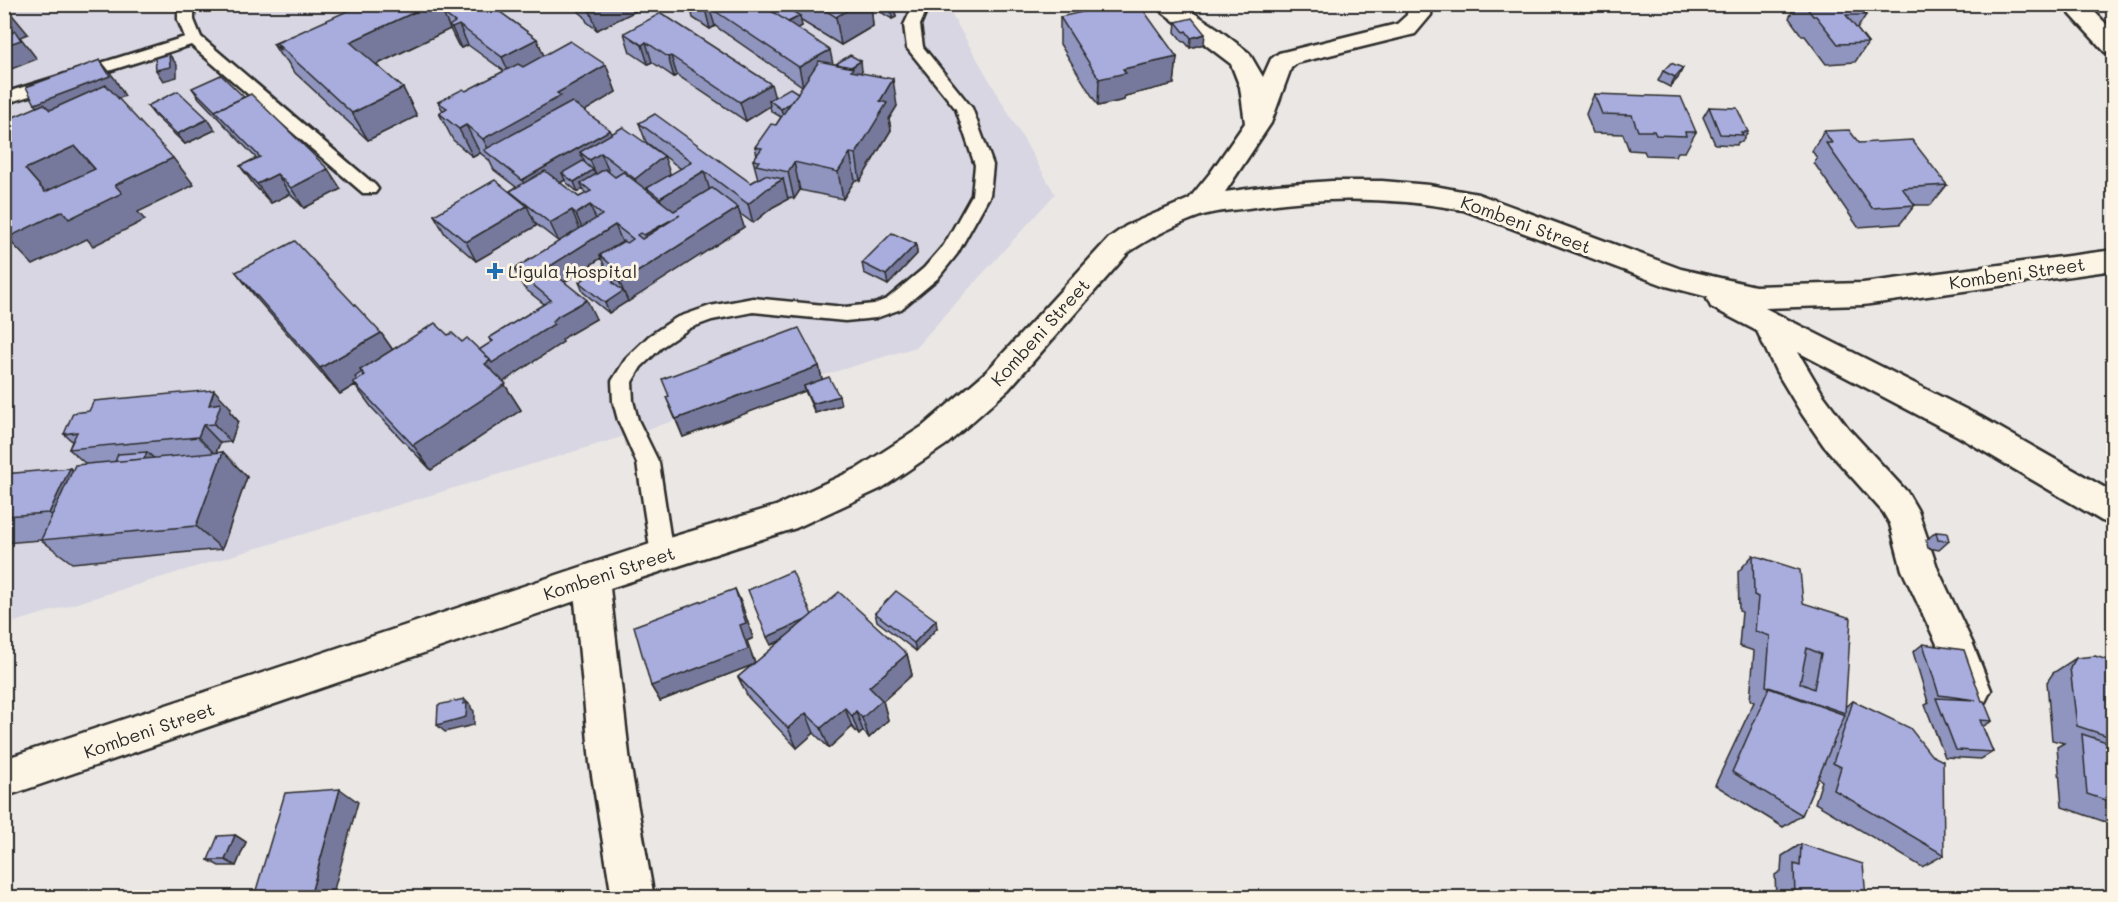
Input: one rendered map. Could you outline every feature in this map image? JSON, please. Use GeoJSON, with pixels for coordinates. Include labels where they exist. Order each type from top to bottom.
{"type":"FeatureCollection","features":[{"type":"Feature","properties":{"kind":"street"},"geometry":{"type":"LineString","coordinates":[[1164,4],[1230,49],[1245,64],[1251,79],[1258,123]]}},
{"type":"Feature","properties":{"kind":"street"},"geometry":{"type":"LineString","coordinates":[[1199,206],[1221,179],[1258,123],[1280,64],[1288,58],[1406,29],[1416,21],[1421,10],[1420,4]]}},
{"type":"Feature","properties":{"kind":"street"},"geometry":{"type":"LineString","coordinates":[[2073,4],[2114,47]]}},
{"type":"Feature","properties":{"kind":"street","name":"Kombeni Street"},"geometry":{"type":"LineString","coordinates":[[4,778],[662,555],[784,518],[870,478],[934,435],[997,381],[1119,245],[1136,233],[1199,206],[1276,194],[1332,190],[1429,194],[1468,201],[1556,236],[1686,280],[1755,297],[1863,294],[2114,260]]}},
{"type":"Feature","properties":{"kind":"street"},"geometry":{"type":"LineString","coordinates":[[1686,280],[1981,433],[2114,510]]}},
{"type":"Feature","properties":{"kind":"street"},"geometry":{"type":"LineString","coordinates":[[1769,324],[1792,371],[1813,405],[1836,436],[1895,502],[1906,520],[1920,570],[1954,642],[1979,708]]}},
{"type":"Feature","properties":{"kind":"street"},"geometry":{"type":"LineString","coordinates":[[591,579],[610,763],[633,897]]}},
{"type":"Feature","properties":{"kind":"lane"},"geometry":{"type":"LineString","coordinates":[[186,4],[186,20],[194,39],[369,189]]}},
{"type":"Feature","properties":{"kind":"lane"},"geometry":{"type":"LineString","coordinates":[[662,555],[648,463],[628,420],[623,401],[622,381],[634,362],[656,341],[683,323],[710,313],[753,305],[845,314],[876,311],[894,304],[931,273],[951,249],[981,195],[984,165],[964,108],[915,48],[911,21],[922,4]]}},
{"type":"Feature","properties":{"kind":"lane"},"geometry":{"type":"LineString","coordinates":[[4,99],[194,39]]}},
{"type":"Feature","properties":{"kind":"shaded area","name":"Ligula Hospital"},"geometry":{"type":"Polygon","coordinates":[[[5,5],[946,5],[1055,194],[916,347],[5,625],[5,5]]]}},
{"type":"Feature","properties":{"kind":"building"},"geometry":{"type":"Polygon","coordinates":[[[363,4],[432,4],[350,42],[403,88],[352,113],[276,43],[363,4]]]}},
{"type":"Feature","properties":{"kind":"building"},"geometry":{"type":"Polygon","coordinates":[[[461,4],[489,4],[537,39],[502,57],[459,25],[452,28],[449,26],[455,22],[443,13],[461,4]]]}},
{"type":"Feature","properties":{"kind":"building"},"geometry":{"type":"Polygon","coordinates":[[[582,4],[602,4],[590,11],[582,4]]]}},
{"type":"Feature","properties":{"kind":"building"},"geometry":{"type":"Polygon","coordinates":[[[697,4],[761,4],[830,50],[799,67],[709,7],[705,9],[697,4]]]}},
{"type":"Feature","properties":{"kind":"building"},"geometry":{"type":"Polygon","coordinates":[[[761,4],[781,4],[800,16],[788,22],[761,4]]]}},
{"type":"Feature","properties":{"kind":"building"},"geometry":{"type":"Polygon","coordinates":[[[815,4],[859,4],[836,17],[815,4]]]}},
{"type":"Feature","properties":{"kind":"building"},"geometry":{"type":"Polygon","coordinates":[[[1117,4],[1139,4],[1177,57],[1123,69],[1126,73],[1099,79],[1060,17],[1117,4]]]}},
{"type":"Feature","properties":{"kind":"building"},"geometry":{"type":"Polygon","coordinates":[[[1804,4],[1858,4],[1866,15],[1846,15],[1868,43],[1838,44],[1804,4]]]}},
{"type":"Feature","properties":{"kind":"building"},"geometry":{"type":"Polygon","coordinates":[[[4,5],[12,15],[4,18],[4,5]]]}},
{"type":"Feature","properties":{"kind":"building"},"geometry":{"type":"Polygon","coordinates":[[[661,13],[771,84],[740,102],[671,56],[668,57],[646,42],[642,45],[624,33],[661,13]]]}},
{"type":"Feature","properties":{"kind":"building"},"geometry":{"type":"Polygon","coordinates":[[[1192,18],[1205,34],[1191,38],[1176,22],[1192,18]]]}},
{"type":"Feature","properties":{"kind":"building"},"geometry":{"type":"Polygon","coordinates":[[[4,26],[10,34],[15,31],[21,40],[4,46],[4,26]]]}},
{"type":"Feature","properties":{"kind":"building"},"geometry":{"type":"Polygon","coordinates":[[[570,41],[606,65],[557,93],[561,96],[483,139],[466,125],[459,129],[439,113],[447,108],[438,102],[463,89],[466,91],[518,64],[523,67],[570,41]]]}},
{"type":"Feature","properties":{"kind":"building"},"geometry":{"type":"Polygon","coordinates":[[[169,54],[170,67],[156,70],[155,58],[169,54]]]}},
{"type":"Feature","properties":{"kind":"building"},"geometry":{"type":"Polygon","coordinates":[[[850,55],[861,61],[851,67],[836,64],[850,55]]]}},
{"type":"Feature","properties":{"kind":"building"},"geometry":{"type":"Polygon","coordinates":[[[100,60],[110,76],[35,104],[26,87],[100,60]]]}},
{"type":"Feature","properties":{"kind":"building"},"geometry":{"type":"Polygon","coordinates":[[[819,61],[853,68],[851,71],[893,79],[880,101],[887,103],[856,154],[850,153],[838,172],[794,162],[788,172],[756,165],[759,161],[753,160],[762,148],[755,147],[771,124],[776,125],[819,61]]]}},
{"type":"Feature","properties":{"kind":"building"},"geometry":{"type":"Polygon","coordinates":[[[1671,63],[1683,68],[1675,77],[1663,71],[1671,63]]]}},
{"type":"Feature","properties":{"kind":"building"},"geometry":{"type":"Polygon","coordinates":[[[221,75],[244,97],[215,111],[192,88],[221,75]]]}},
{"type":"Feature","properties":{"kind":"building"},"geometry":{"type":"Polygon","coordinates":[[[106,85],[173,158],[115,185],[122,193],[69,219],[63,211],[7,238],[4,236],[4,121],[44,104],[50,110],[106,85]],[[75,146],[25,169],[45,192],[95,169],[75,146]]]}},
{"type":"Feature","properties":{"kind":"building"},"geometry":{"type":"Polygon","coordinates":[[[790,88],[798,93],[781,109],[769,100],[790,88]]]}},
{"type":"Feature","properties":{"kind":"building"},"geometry":{"type":"Polygon","coordinates":[[[178,91],[208,119],[177,134],[147,106],[178,91]]]}},
{"type":"Feature","properties":{"kind":"building"},"geometry":{"type":"Polygon","coordinates":[[[251,94],[328,169],[291,188],[277,174],[257,184],[240,166],[260,157],[215,111],[251,94]]]}},
{"type":"Feature","properties":{"kind":"building"},"geometry":{"type":"Polygon","coordinates":[[[1594,94],[1681,97],[1696,132],[1685,132],[1686,136],[1656,135],[1654,131],[1638,131],[1632,115],[1602,114],[1594,94]]]}},
{"type":"Feature","properties":{"kind":"building"},"geometry":{"type":"Polygon","coordinates":[[[572,102],[610,130],[522,180],[484,150],[572,102]]]}},
{"type":"Feature","properties":{"kind":"building"},"geometry":{"type":"Polygon","coordinates":[[[1709,107],[1737,108],[1748,132],[1741,132],[1743,135],[1720,134],[1709,107]]]}},
{"type":"Feature","properties":{"kind":"building"},"geometry":{"type":"Polygon","coordinates":[[[655,114],[751,183],[765,175],[783,179],[748,204],[704,171],[660,198],[647,188],[692,162],[639,123],[655,114]]]}},
{"type":"Feature","properties":{"kind":"building"},"geometry":{"type":"Polygon","coordinates":[[[623,127],[664,156],[635,179],[601,153],[590,160],[580,152],[623,127]]]}},
{"type":"Feature","properties":{"kind":"building"},"geometry":{"type":"Polygon","coordinates":[[[1849,130],[1859,143],[1912,140],[1947,185],[1902,188],[1915,205],[1872,208],[1826,143],[1832,143],[1824,131],[1849,130]]]}},
{"type":"Feature","properties":{"kind":"building"},"geometry":{"type":"Polygon","coordinates":[[[583,161],[593,170],[574,182],[562,173],[583,161]]]}},
{"type":"Feature","properties":{"kind":"building"},"geometry":{"type":"Polygon","coordinates":[[[605,169],[615,177],[623,172],[674,211],[712,188],[738,208],[620,283],[610,274],[617,270],[600,255],[624,241],[627,243],[633,239],[615,225],[547,268],[587,300],[558,316],[552,322],[554,324],[492,363],[479,350],[493,341],[489,338],[551,300],[514,269],[602,215],[590,205],[576,214],[572,210],[550,223],[510,191],[545,171],[579,197],[591,191],[581,183],[605,169]],[[680,215],[644,235],[640,233],[637,235],[642,239],[680,215]]]}},
{"type":"Feature","properties":{"kind":"building"},"geometry":{"type":"Polygon","coordinates":[[[495,180],[527,206],[466,242],[434,215],[495,180]]]}},
{"type":"Feature","properties":{"kind":"building"},"geometry":{"type":"Polygon","coordinates":[[[892,233],[916,244],[886,275],[862,263],[892,233]]]}},
{"type":"Feature","properties":{"kind":"building"},"geometry":{"type":"Polygon","coordinates":[[[295,241],[381,333],[320,368],[236,272],[295,241]]]}},
{"type":"Feature","properties":{"kind":"building"},"geometry":{"type":"Polygon","coordinates":[[[604,266],[612,273],[610,274],[613,283],[623,291],[605,303],[579,282],[604,266]]]}},
{"type":"Feature","properties":{"kind":"building"},"geometry":{"type":"Polygon","coordinates":[[[435,323],[448,335],[452,333],[462,342],[467,338],[490,360],[485,364],[506,384],[413,445],[353,382],[365,375],[360,370],[435,323]]]}},
{"type":"Feature","properties":{"kind":"building"},"geometry":{"type":"Polygon","coordinates":[[[799,328],[819,366],[676,419],[666,397],[669,396],[662,379],[799,328]]]}},
{"type":"Feature","properties":{"kind":"building"},"geometry":{"type":"Polygon","coordinates":[[[362,372],[364,376],[358,380],[355,377],[362,372]]]}},
{"type":"Feature","properties":{"kind":"building"},"geometry":{"type":"Polygon","coordinates":[[[829,377],[839,396],[812,404],[804,386],[829,377]]]}},
{"type":"Feature","properties":{"kind":"building"},"geometry":{"type":"Polygon","coordinates":[[[214,390],[209,405],[221,403],[214,424],[203,425],[198,437],[69,449],[77,432],[64,434],[73,413],[89,411],[94,401],[214,390]]]}},
{"type":"Feature","properties":{"kind":"building"},"geometry":{"type":"Polygon","coordinates":[[[147,452],[144,459],[115,462],[118,454],[147,452]]]}},
{"type":"Feature","properties":{"kind":"building"},"geometry":{"type":"Polygon","coordinates":[[[223,452],[196,526],[41,540],[75,465],[223,452]]]}},
{"type":"Feature","properties":{"kind":"building"},"geometry":{"type":"Polygon","coordinates":[[[70,468],[49,513],[4,516],[4,474],[70,468]]]}},
{"type":"Feature","properties":{"kind":"building"},"geometry":{"type":"Polygon","coordinates":[[[1936,532],[1947,533],[1949,541],[1938,540],[1936,532]]]}},
{"type":"Feature","properties":{"kind":"building"},"geometry":{"type":"Polygon","coordinates":[[[1753,555],[1800,570],[1803,603],[1851,618],[1845,713],[1766,686],[1770,636],[1755,631],[1758,597],[1754,595],[1753,555]],[[1807,648],[1800,683],[1814,689],[1821,654],[1807,648]]]}},
{"type":"Feature","properties":{"kind":"building"},"geometry":{"type":"Polygon","coordinates":[[[792,571],[812,615],[806,620],[767,637],[748,590],[792,571]]]}},
{"type":"Feature","properties":{"kind":"building"},"geometry":{"type":"Polygon","coordinates":[[[735,589],[746,623],[740,625],[748,649],[651,686],[634,626],[735,589]]]}},
{"type":"Feature","properties":{"kind":"building"},"geometry":{"type":"Polygon","coordinates":[[[896,591],[936,620],[914,643],[875,613],[896,591]]]}},
{"type":"Feature","properties":{"kind":"building"},"geometry":{"type":"Polygon","coordinates":[[[839,592],[907,654],[869,687],[882,700],[862,718],[856,711],[852,716],[845,708],[821,728],[806,713],[788,728],[738,677],[839,592]]]}},
{"type":"Feature","properties":{"kind":"building"},"geometry":{"type":"Polygon","coordinates":[[[1923,644],[1964,650],[1982,701],[1992,721],[1980,720],[1993,752],[1956,750],[1936,698],[1976,700],[1939,695],[1923,644]]]}},
{"type":"Feature","properties":{"kind":"building"},"geometry":{"type":"Polygon","coordinates":[[[2095,656],[2114,662],[2114,738],[2077,726],[2070,668],[2076,658],[2095,656]]]}},
{"type":"Feature","properties":{"kind":"building"},"geometry":{"type":"Polygon","coordinates":[[[1769,688],[1845,715],[1802,815],[1732,772],[1769,688]]]}},
{"type":"Feature","properties":{"kind":"building"},"geometry":{"type":"Polygon","coordinates":[[[464,699],[463,704],[467,703],[466,717],[437,725],[438,705],[464,699]]]}},
{"type":"Feature","properties":{"kind":"building"},"geometry":{"type":"Polygon","coordinates":[[[1853,701],[1910,728],[1931,755],[1943,761],[1944,855],[1834,790],[1841,767],[1833,763],[1853,701]]]}},
{"type":"Feature","properties":{"kind":"building"},"geometry":{"type":"Polygon","coordinates":[[[2082,734],[2113,744],[2114,803],[2087,794],[2082,734]]]}},
{"type":"Feature","properties":{"kind":"building"},"geometry":{"type":"Polygon","coordinates":[[[340,789],[310,897],[254,897],[285,793],[340,789]]]}},
{"type":"Feature","properties":{"kind":"building"},"geometry":{"type":"Polygon","coordinates":[[[235,835],[225,860],[208,860],[218,836],[235,835]]]}},
{"type":"Feature","properties":{"kind":"building"},"geometry":{"type":"Polygon","coordinates":[[[1801,844],[1863,864],[1866,897],[1795,897],[1794,864],[1800,866],[1801,844]]]}},
{"type":"Feature","properties":{"kind":"place","name":"Ligula Hospital"},"geometry":{"type":"Point","coordinates":[495,271]}}]}
